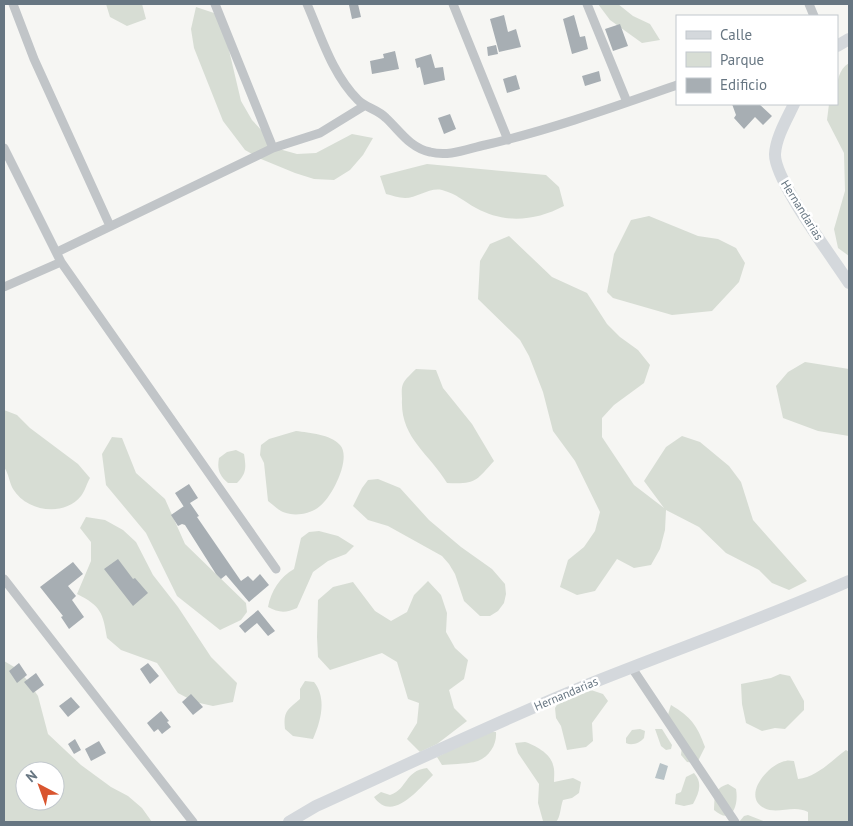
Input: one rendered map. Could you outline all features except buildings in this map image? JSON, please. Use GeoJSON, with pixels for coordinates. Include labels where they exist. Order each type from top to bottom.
{"type":"FeatureCollection","features":[{"type":"Feature","properties":{"kind":"street"},"geometry":{"type":"LineString","coordinates":[[13,4],[34,59],[110,226]]}},
{"type":"Feature","properties":{"kind":"street"},"geometry":{"type":"LineString","coordinates":[[215,4],[273,148]]}},
{"type":"Feature","properties":{"kind":"street"},"geometry":{"type":"LineString","coordinates":[[307,4],[340,78],[350,91],[364,106],[381,114],[417,148],[430,152],[447,154],[508,140],[676,86]]}},
{"type":"Feature","properties":{"kind":"street"},"geometry":{"type":"LineString","coordinates":[[453,4],[508,140]]}},
{"type":"Feature","properties":{"kind":"street"},"geometry":{"type":"LineString","coordinates":[[586,4],[627,102]]}},
{"type":"Feature","properties":{"kind":"street"},"geometry":{"type":"LineString","coordinates":[[838,45],[849,39]]}},
{"type":"Feature","properties":{"kind":"street","name":"Hernandarias"},"geometry":{"type":"LineString","coordinates":[[794,105],[778,139],[775,152],[776,163],[785,185],[849,283]]}},
{"type":"Feature","properties":{"kind":"street"},"geometry":{"type":"LineString","coordinates":[[56,252],[273,148],[320,132],[364,106]]}},
{"type":"Feature","properties":{"kind":"street"},"geometry":{"type":"LineString","coordinates":[[4,148],[61,262],[276,569]]}},
{"type":"Feature","properties":{"kind":"street"},"geometry":{"type":"LineString","coordinates":[[4,288],[61,262]]}},
{"type":"Feature","properties":{"kind":"street"},"geometry":{"type":"LineString","coordinates":[[4,579],[193,822]]}},
{"type":"Feature","properties":{"kind":"street","name":"Hernandarias"},"geometry":{"type":"LineString","coordinates":[[289,822],[316,806],[503,720],[802,602],[849,581]]}},
{"type":"Feature","properties":{"kind":"street"},"geometry":{"type":"LineString","coordinates":[[632,668],[735,822]]}},
{"type":"Feature","properties":{"kind":"green space"},"geometry":{"type":"Polygon","coordinates":[[[106,4],[142,4],[146,19],[127,26],[110,17],[106,4]]]}},
{"type":"Feature","properties":{"kind":"green space"},"geometry":{"type":"Polygon","coordinates":[[[598,4],[618,4],[633,16],[650,24],[660,40],[642,43],[610,20],[598,4]]]}},
{"type":"Feature","properties":{"kind":"green space"},"geometry":{"type":"Polygon","coordinates":[[[196,7],[214,13],[224,29],[241,101],[252,120],[279,149],[297,154],[316,153],[352,134],[373,138],[363,155],[350,170],[334,180],[314,179],[261,159],[245,150],[223,121],[194,48],[191,29],[196,7]]]}},
{"type":"Feature","properties":{"kind":"green space"},"geometry":{"type":"Polygon","coordinates":[[[849,63],[849,256],[838,248],[834,229],[845,191],[844,153],[827,120],[829,105],[838,105],[838,82],[844,67],[849,63]]]}},
{"type":"Feature","properties":{"kind":"green space"},"geometry":{"type":"Polygon","coordinates":[[[427,164],[546,175],[559,187],[564,206],[542,215],[520,219],[498,217],[476,208],[456,196],[437,189],[405,198],[386,194],[380,176],[427,164]]]}},
{"type":"Feature","properties":{"kind":"green space"},"geometry":{"type":"Polygon","coordinates":[[[649,216],[698,236],[718,239],[736,248],[745,263],[739,282],[712,311],[672,315],[613,298],[607,292],[614,254],[631,220],[649,216]]]}},
{"type":"Feature","properties":{"kind":"green space"},"geometry":{"type":"Polygon","coordinates":[[[509,236],[552,277],[587,293],[607,324],[620,337],[638,350],[650,365],[644,383],[614,405],[602,418],[602,437],[634,485],[664,508],[644,481],[666,447],[682,436],[700,442],[729,466],[741,482],[753,520],[807,581],[789,590],[772,583],[759,570],[726,553],[699,527],[666,510],[665,530],[660,549],[651,565],[634,568],[617,559],[595,591],[577,595],[560,587],[568,560],[584,547],[595,531],[600,512],[575,461],[553,431],[543,392],[529,356],[520,340],[478,299],[480,261],[490,244],[509,236]]]}},
{"type":"Feature","properties":{"kind":"green space"},"geometry":{"type":"Polygon","coordinates":[[[805,362],[849,369],[849,436],[818,431],[783,418],[776,386],[788,372],[805,362]]]}},
{"type":"Feature","properties":{"kind":"green space"},"geometry":{"type":"Polygon","coordinates":[[[416,369],[436,370],[443,388],[472,424],[494,461],[483,473],[470,482],[447,483],[411,435],[403,413],[402,386],[416,369]]]}},
{"type":"Feature","properties":{"kind":"green space"},"geometry":{"type":"Polygon","coordinates":[[[4,410],[17,415],[30,428],[78,464],[90,478],[81,496],[74,503],[56,509],[46,509],[27,503],[19,497],[13,489],[4,467],[4,410]]]}},
{"type":"Feature","properties":{"kind":"green space"},"geometry":{"type":"Polygon","coordinates":[[[296,431],[331,438],[340,445],[344,459],[335,486],[320,506],[303,514],[288,514],[268,501],[264,463],[260,455],[261,445],[269,439],[296,431]]]}},
{"type":"Feature","properties":{"kind":"green space"},"geometry":{"type":"Polygon","coordinates":[[[112,437],[122,438],[136,473],[165,499],[185,544],[246,603],[247,612],[241,620],[220,630],[177,596],[146,533],[106,485],[102,454],[112,437]]]}},
{"type":"Feature","properties":{"kind":"green space"},"geometry":{"type":"Polygon","coordinates":[[[236,450],[244,454],[245,470],[237,483],[228,483],[219,472],[219,458],[227,452],[236,450]]]}},
{"type":"Feature","properties":{"kind":"green space"},"geometry":{"type":"Polygon","coordinates":[[[378,479],[400,488],[429,520],[461,547],[492,569],[505,584],[506,594],[504,603],[498,611],[490,616],[480,616],[464,601],[455,574],[442,556],[388,526],[368,520],[353,506],[368,480],[378,479]]]}},
{"type":"Feature","properties":{"kind":"green space"},"geometry":{"type":"Polygon","coordinates":[[[86,517],[105,520],[123,530],[136,542],[153,575],[178,607],[211,657],[237,683],[233,702],[213,706],[195,702],[178,693],[157,663],[121,650],[107,638],[100,611],[91,602],[77,594],[91,561],[91,542],[80,528],[86,517]]]}},
{"type":"Feature","properties":{"kind":"green space"},"geometry":{"type":"Polygon","coordinates":[[[319,531],[338,536],[354,546],[346,554],[328,561],[313,572],[297,608],[282,612],[268,607],[271,595],[277,585],[284,576],[294,569],[301,538],[309,532],[319,531]]]}},
{"type":"Feature","properties":{"kind":"green space"},"geometry":{"type":"Polygon","coordinates":[[[428,581],[441,595],[447,613],[446,632],[455,648],[468,660],[464,679],[449,690],[454,708],[467,721],[437,744],[420,752],[407,739],[417,723],[419,703],[408,699],[397,662],[382,653],[330,670],[318,657],[318,600],[333,587],[353,582],[375,611],[391,621],[407,612],[414,595],[428,581]]]}},
{"type":"Feature","properties":{"kind":"green space"},"geometry":{"type":"Polygon","coordinates":[[[4,661],[16,668],[38,696],[48,734],[81,765],[111,787],[128,796],[142,808],[152,822],[4,822],[4,661]]]}},
{"type":"Feature","properties":{"kind":"green space"},"geometry":{"type":"Polygon","coordinates":[[[780,674],[790,676],[804,701],[804,710],[785,729],[775,728],[762,731],[746,723],[742,704],[741,684],[771,678],[780,674]]]}},
{"type":"Feature","properties":{"kind":"green space"},"geometry":{"type":"Polygon","coordinates":[[[305,681],[314,682],[322,702],[320,717],[313,739],[293,736],[285,729],[285,715],[300,699],[300,689],[305,681]]]}},
{"type":"Feature","properties":{"kind":"green space"},"geometry":{"type":"Polygon","coordinates":[[[585,688],[603,694],[608,701],[592,723],[593,741],[586,747],[567,750],[561,726],[556,718],[555,708],[560,700],[585,688]]]}},
{"type":"Feature","properties":{"kind":"green space"},"geometry":{"type":"Polygon","coordinates":[[[671,705],[692,722],[702,739],[705,747],[697,763],[687,762],[681,755],[682,745],[679,736],[670,733],[668,719],[671,705]]]}},
{"type":"Feature","properties":{"kind":"green space"},"geometry":{"type":"Polygon","coordinates":[[[640,729],[645,731],[642,740],[633,744],[626,743],[626,738],[632,730],[640,729]]]}},
{"type":"Feature","properties":{"kind":"green space"},"geometry":{"type":"Polygon","coordinates":[[[655,729],[662,729],[672,745],[671,749],[666,750],[661,746],[655,729]]]}},
{"type":"Feature","properties":{"kind":"green space"},"geometry":{"type":"Polygon","coordinates":[[[486,732],[496,732],[495,741],[492,749],[482,759],[442,765],[437,757],[486,732]]]}},
{"type":"Feature","properties":{"kind":"green space"},"geometry":{"type":"Polygon","coordinates":[[[525,742],[538,748],[552,761],[554,782],[573,778],[581,782],[579,793],[572,798],[563,800],[556,822],[543,821],[538,803],[539,784],[518,753],[515,743],[525,742]]]}},
{"type":"Feature","properties":{"kind":"green space"},"geometry":{"type":"Polygon","coordinates":[[[846,750],[849,752],[849,822],[808,822],[808,812],[797,809],[769,810],[758,803],[755,796],[756,788],[766,774],[779,763],[794,761],[798,779],[805,778],[818,772],[846,750]]]}},
{"type":"Feature","properties":{"kind":"green space"},"geometry":{"type":"Polygon","coordinates":[[[427,768],[433,775],[405,801],[389,807],[381,804],[374,797],[381,792],[390,795],[396,792],[410,776],[427,768]]]}},
{"type":"Feature","properties":{"kind":"green space"},"geometry":{"type":"Polygon","coordinates":[[[694,773],[697,777],[699,788],[693,804],[684,806],[675,804],[676,794],[681,792],[686,777],[694,773]]]}},
{"type":"Feature","properties":{"kind":"green space"},"geometry":{"type":"Polygon","coordinates":[[[728,784],[736,789],[737,795],[733,811],[730,815],[725,816],[714,810],[714,801],[717,791],[728,784]]]}},
{"type":"Feature","properties":{"kind":"green space"},"geometry":{"type":"Polygon","coordinates":[[[748,815],[766,822],[739,822],[744,816],[748,815]]]}},
{"type":"Feature","properties":{"kind":"shaded area"},"geometry":{"type":"Polygon","coordinates":[[[660,763],[668,766],[664,780],[655,778],[660,763]]]}}]}
